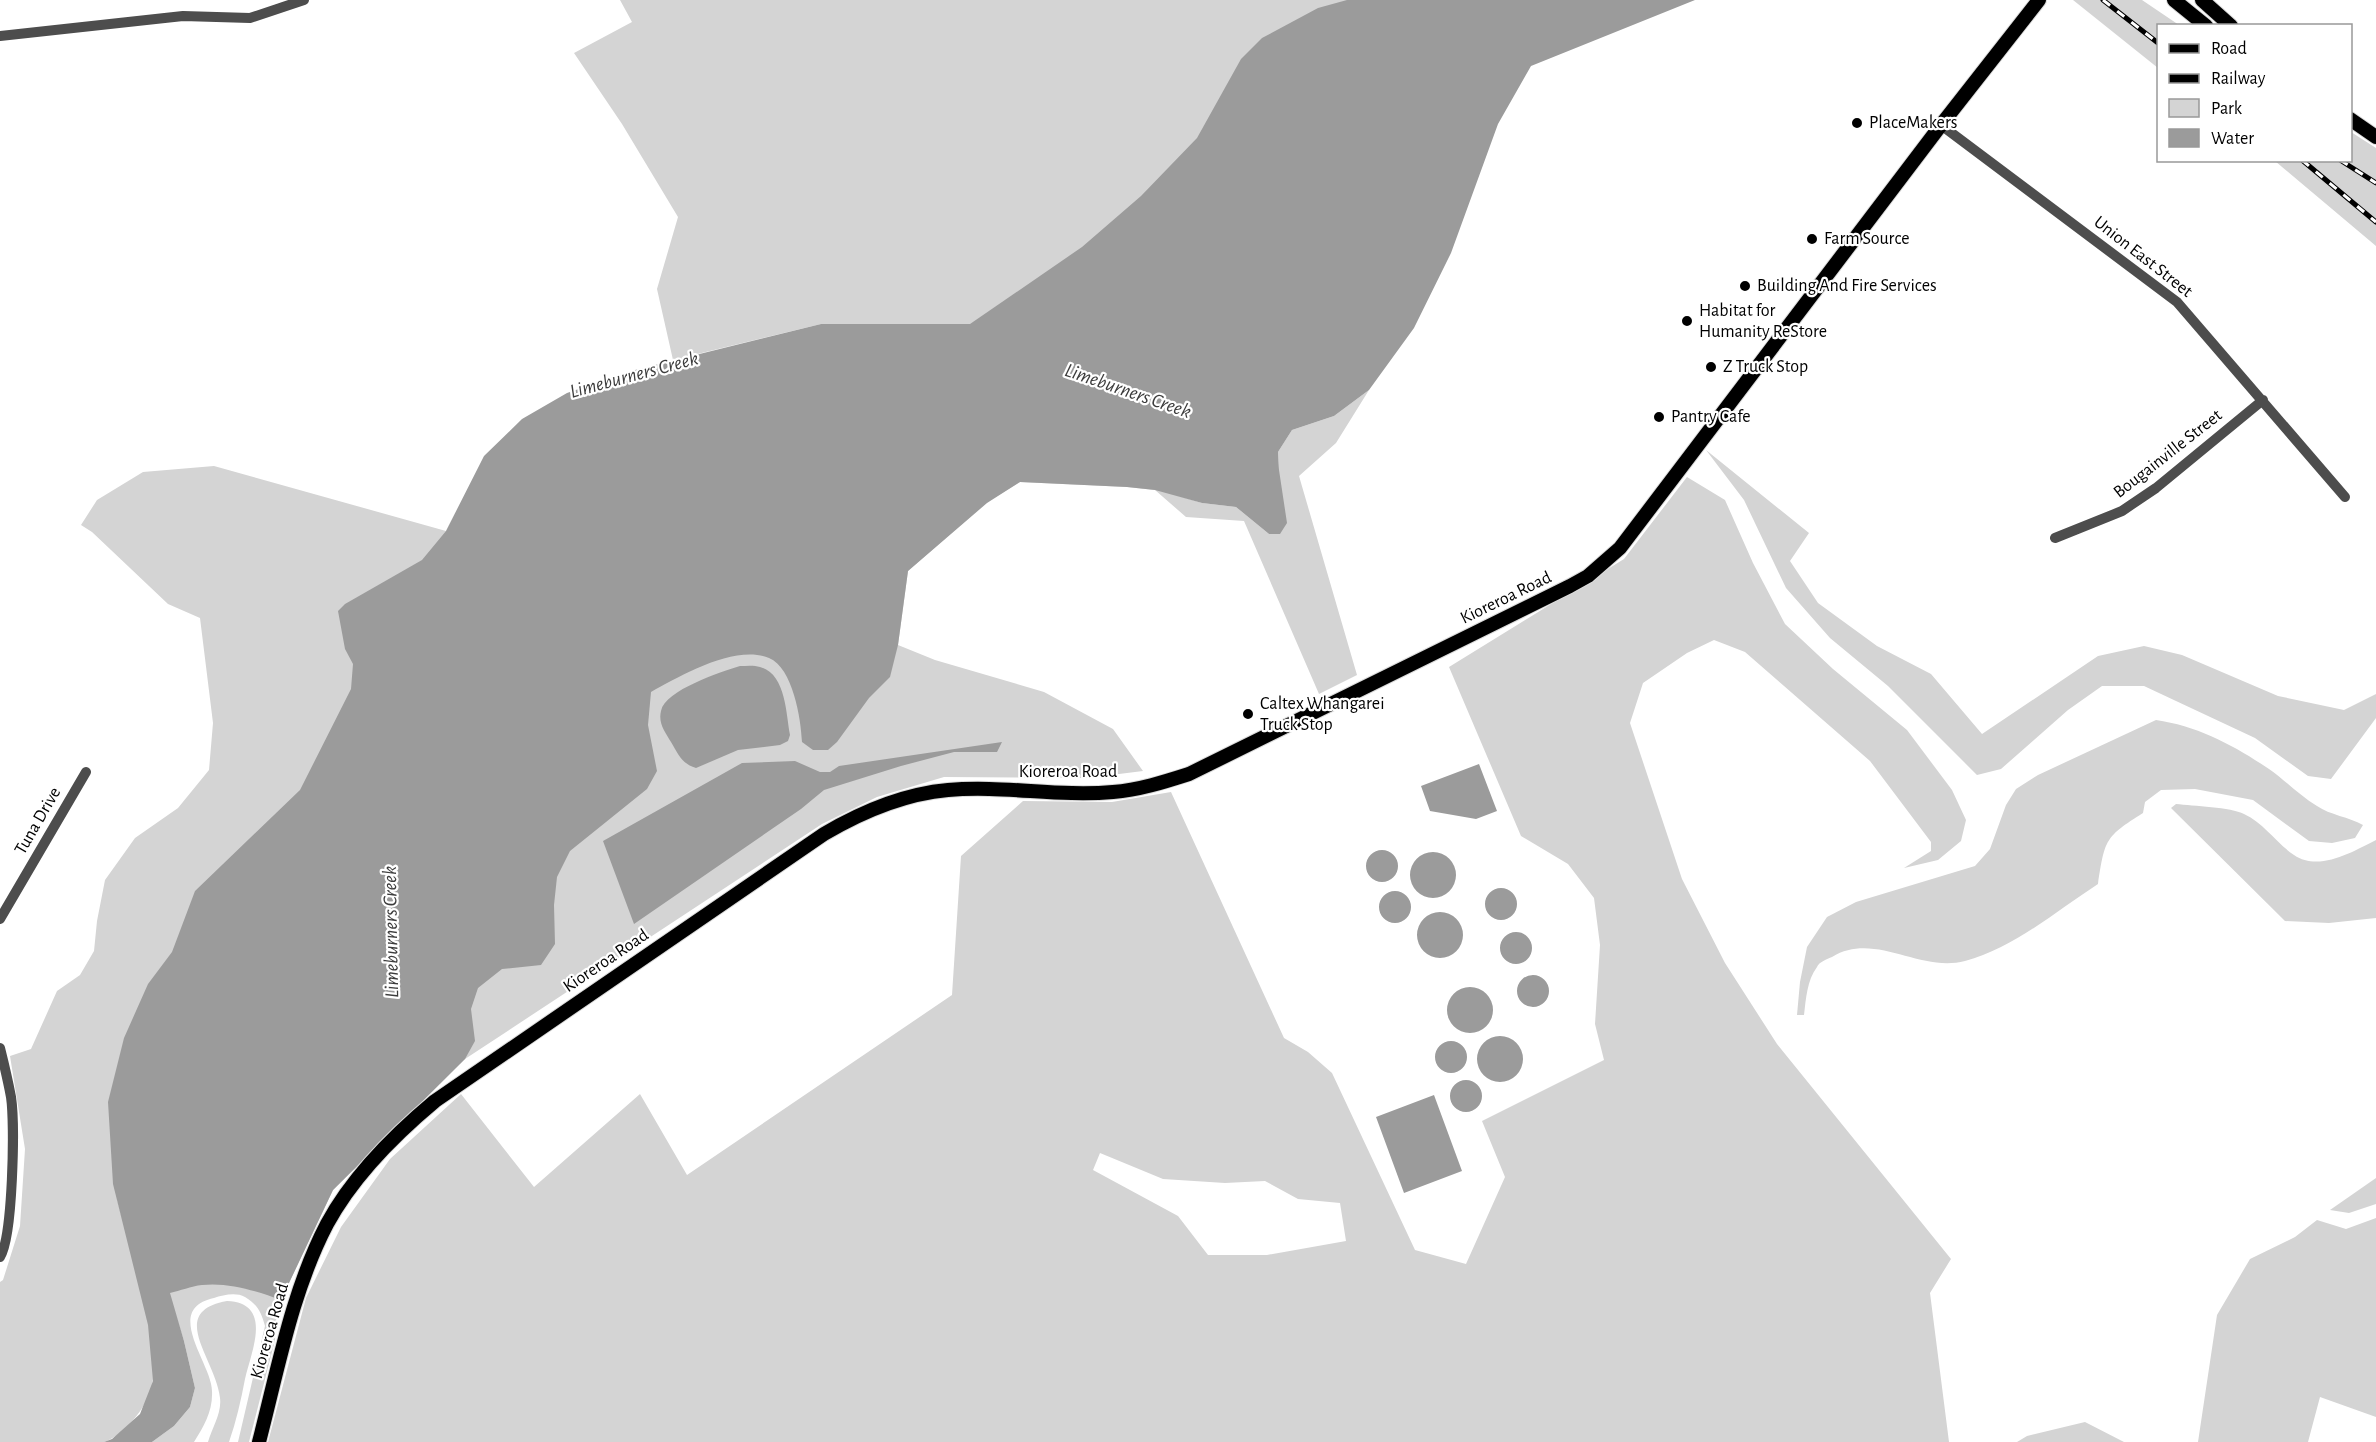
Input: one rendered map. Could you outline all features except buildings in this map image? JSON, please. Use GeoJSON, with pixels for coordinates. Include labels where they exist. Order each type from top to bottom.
{"type":"FeatureCollection","features":[{"type":"Feature","properties":{"kind":"main road"},"geometry":{"type":"LineString","coordinates":[[2174,0],[2204,24]]}},
{"type":"Feature","properties":{"kind":"main road"},"geometry":{"type":"LineString","coordinates":[[2202,0],[2229,24]]}},
{"type":"Feature","properties":{"kind":"main road","name":"Kioreroa Road"},"geometry":{"type":"LineString","coordinates":[[259,1442],[300,1289],[328,1223],[366,1168],[404,1128],[435,1101],[824,834],[856,815],[900,799],[946,790],[1112,792],[1146,787],[1179,777],[1298,721],[1588,576],[1605,563],[1634,530],[2037,1]]}},
{"type":"Feature","properties":{"kind":"main road"},"geometry":{"type":"LineString","coordinates":[[2352,120],[2376,137]]}},
{"type":"Feature","properties":{"kind":"street"},"geometry":{"type":"LineString","coordinates":[[0,36],[183,16],[250,18],[304,0]]}},
{"type":"Feature","properties":{"kind":"street","name":"Union East Street"},"geometry":{"type":"LineString","coordinates":[[1941,125],[2177,302],[2345,497]]}},
{"type":"Feature","properties":{"kind":"street","name":"Bougainville Street"},"geometry":{"type":"LineString","coordinates":[[2055,538],[2122,512],[2156,488],[2263,400]]}},
{"type":"Feature","properties":{"kind":"street","name":"Tuna Drive"},"geometry":{"type":"LineString","coordinates":[[0,919],[86,772]]}},
{"type":"Feature","properties":{"kind":"street"},"geometry":{"type":"LineString","coordinates":[[0,1048],[11,1099],[13,1140],[8,1232],[4,1251],[0,1257]]}},
{"type":"Feature","properties":{"kind":"green space"},"geometry":{"type":"Polygon","coordinates":[[[620,0],[1463,0],[1255,327],[821,324],[673,360],[657,289],[678,217],[622,124],[574,53],[632,22],[620,0]]]}},
{"type":"Feature","properties":{"kind":"green space"},"geometry":{"type":"Polygon","coordinates":[[[2073,0],[2142,0],[2178,24],[2157,24],[2157,67],[2073,0]]]}},
{"type":"Feature","properties":{"kind":"green space"},"geometry":{"type":"Polygon","coordinates":[[[2352,133],[2376,148],[2376,246],[2276,162],[2352,162],[2352,133]]]}},
{"type":"Feature","properties":{"kind":"green space"},"geometry":{"type":"Polygon","coordinates":[[[822,387],[1202,503],[1236,507],[1269,534],[1279,470],[1278,452],[1292,430],[1334,416],[1369,390],[1336,443],[1299,476],[1357,675],[1319,694],[1244,521],[1186,517],[1155,490],[1127,487],[1020,482],[987,502],[908,571],[898,645],[935,660],[1044,692],[1113,729],[1143,771],[1087,778],[944,777],[877,797],[822,824],[465,1059],[333,1190],[277,1308],[275,1340],[249,1442],[238,1442],[265,1326],[256,1306],[245,1297],[234,1294],[199,1304],[192,1313],[191,1325],[194,1338],[212,1391],[209,1412],[201,1430],[194,1442],[152,1442],[174,1426],[190,1407],[195,1388],[184,1341],[169,1294],[822,387]]]}},
{"type":"Feature","properties":{"kind":"green space"},"geometry":{"type":"Polygon","coordinates":[[[1706,450],[1809,533],[1790,561],[1818,603],[1877,646],[1931,674],[1982,734],[2098,656],[2144,646],[2182,655],[2278,696],[2344,710],[2376,694],[2376,718],[2331,779],[2308,776],[2255,738],[2144,686],[2102,686],[2068,710],[2001,769],[1977,775],[1888,686],[1830,638],[1786,588],[1744,500],[1706,450]]]}},
{"type":"Feature","properties":{"kind":"green space"},"geometry":{"type":"Polygon","coordinates":[[[214,466],[446,531],[459,505],[117,1199],[141,1289],[150,1335],[153,1379],[148,1398],[128,1425],[104,1442],[0,1442],[0,1282],[3,1280],[20,1226],[25,1149],[10,1056],[31,1049],[57,991],[80,975],[94,951],[105,880],[135,838],[178,808],[209,770],[213,723],[200,618],[168,604],[92,532],[81,525],[97,500],[143,472],[214,466]]]}},
{"type":"Feature","properties":{"kind":"green space"},"geometry":{"type":"Polygon","coordinates":[[[1687,477],[1725,500],[1753,563],[1785,624],[1833,669],[1907,730],[1952,790],[1966,820],[1961,841],[1938,860],[1904,868],[1931,851],[1931,842],[1870,761],[1745,652],[1714,640],[1687,653],[1643,683],[1630,723],[1682,879],[1725,963],[1777,1044],[1951,1259],[1930,1293],[1949,1442],[268,1442],[306,1298],[341,1227],[390,1159],[461,1094],[534,1187],[640,1094],[687,1175],[952,995],[961,856],[1023,801],[1112,802],[1171,792],[1284,1038],[1308,1052],[1332,1073],[1415,1250],[1466,1264],[1505,1177],[1482,1121],[1604,1060],[1595,1024],[1600,945],[1594,898],[1568,864],[1521,836],[1449,667],[1624,559],[1687,477]],[[1100,1153],[1093,1170],[1178,1216],[1208,1255],[1267,1255],[1346,1241],[1340,1203],[1298,1199],[1265,1181],[1225,1183],[1163,1179],[1100,1153]]]}},
{"type":"Feature","properties":{"kind":"green space"},"geometry":{"type":"Polygon","coordinates":[[[2156,720],[2201,732],[2243,752],[2317,806],[2363,825],[2355,838],[2332,843],[2309,841],[2253,800],[2195,789],[2161,790],[2145,802],[2143,813],[2121,828],[2109,841],[2105,848],[2098,884],[2018,938],[1983,955],[1965,961],[1948,963],[1931,962],[1881,950],[1864,948],[1848,950],[1818,965],[1809,984],[1804,1015],[1797,1015],[1800,982],[1807,947],[1827,917],[1856,902],[1975,866],[1990,849],[2006,805],[2016,789],[2038,775],[2156,720]]]}},
{"type":"Feature","properties":{"kind":"green space"},"geometry":{"type":"Polygon","coordinates":[[[2176,804],[2221,808],[2244,814],[2258,823],[2294,855],[2314,862],[2335,858],[2376,840],[2376,918],[2329,923],[2285,921],[2171,808],[2176,804]]]}},
{"type":"Feature","properties":{"kind":"green space"},"geometry":{"type":"Polygon","coordinates":[[[2376,1178],[2376,1204],[2349,1213],[2330,1210],[2376,1178]]]}},
{"type":"Feature","properties":{"kind":"green space"},"geometry":{"type":"Polygon","coordinates":[[[2376,1218],[2376,1417],[2320,1397],[2308,1442],[2198,1442],[2217,1315],[2250,1259],[2295,1237],[2317,1220],[2346,1229],[2376,1218]]]}},
{"type":"Feature","properties":{"kind":"green space"},"geometry":{"type":"Polygon","coordinates":[[[227,1301],[242,1304],[250,1310],[255,1319],[256,1331],[229,1442],[208,1442],[218,1415],[220,1398],[217,1383],[199,1339],[197,1326],[200,1315],[209,1307],[227,1301]]]}},
{"type":"Feature","properties":{"kind":"green space"},"geometry":{"type":"Polygon","coordinates":[[[2085,1422],[2124,1442],[2017,1442],[2027,1436],[2085,1422]]]}},
{"type":"Feature","properties":{"kind":"water","name":"Limeburners Creek"},"geometry":{"type":"Polygon","coordinates":[[[1347,0],[1695,0],[1531,66],[1498,124],[1451,253],[1414,328],[1369,390],[1334,416],[1292,430],[1278,452],[1287,523],[1280,534],[1269,534],[1236,507],[1202,503],[1155,490],[1020,482],[987,503],[908,571],[898,645],[890,677],[869,698],[837,742],[828,750],[813,750],[802,742],[800,721],[790,683],[784,672],[769,658],[740,655],[724,658],[651,692],[648,725],[657,771],[647,789],[570,851],[557,877],[554,905],[555,944],[541,965],[502,969],[478,988],[471,1009],[475,1041],[465,1059],[333,1190],[281,1300],[232,1286],[212,1284],[170,1293],[195,1388],[190,1407],[174,1426],[152,1442],[104,1442],[112,1439],[140,1414],[153,1381],[148,1325],[113,1184],[108,1102],[124,1038],[148,984],[172,952],[195,891],[300,790],[351,689],[353,664],[345,649],[338,611],[345,604],[422,560],[446,531],[484,456],[522,419],[567,393],[631,371],[821,324],[970,324],[1082,247],[1141,196],[1197,138],[1241,59],[1262,38],[1318,8],[1347,0]]]}},
{"type":"Feature","properties":{"kind":"water"},"geometry":{"type":"Polygon","coordinates":[[[740,666],[760,667],[769,671],[775,678],[786,706],[790,735],[788,741],[780,745],[738,750],[696,768],[687,764],[681,758],[661,723],[661,711],[665,703],[672,696],[695,683],[740,666]]]}},
{"type":"Feature","properties":{"kind":"water"},"geometry":{"type":"Polygon","coordinates":[[[1002,742],[997,752],[954,752],[824,790],[801,809],[634,924],[603,841],[742,763],[795,761],[820,772],[830,772],[839,766],[1002,742]]]}},
{"type":"Feature","properties":{"kind":"water"},"geometry":{"type":"Polygon","coordinates":[[[1479,764],[1497,811],[1476,819],[1430,811],[1421,786],[1479,764]]]}},
{"type":"Feature","properties":{"kind":"water"},"geometry":{"type":"Polygon","coordinates":[[[1382,850],[1393,855],[1398,866],[1393,877],[1382,882],[1371,877],[1366,866],[1371,855],[1382,850]]]}},
{"type":"Feature","properties":{"kind":"water"},"geometry":{"type":"Polygon","coordinates":[[[1433,852],[1449,859],[1456,875],[1449,891],[1433,898],[1417,891],[1410,875],[1417,859],[1433,852]]]}},
{"type":"Feature","properties":{"kind":"water"},"geometry":{"type":"Polygon","coordinates":[[[1501,888],[1512,893],[1517,904],[1512,915],[1501,920],[1490,915],[1485,904],[1490,893],[1501,888]]]}},
{"type":"Feature","properties":{"kind":"water"},"geometry":{"type":"Polygon","coordinates":[[[1395,891],[1406,896],[1411,907],[1406,918],[1395,923],[1384,918],[1379,907],[1384,896],[1395,891]]]}},
{"type":"Feature","properties":{"kind":"water"},"geometry":{"type":"Polygon","coordinates":[[[1440,912],[1456,919],[1463,935],[1456,951],[1440,958],[1424,951],[1417,935],[1424,919],[1440,912]]]}},
{"type":"Feature","properties":{"kind":"water"},"geometry":{"type":"Polygon","coordinates":[[[1516,932],[1527,937],[1532,948],[1527,959],[1516,964],[1505,959],[1500,948],[1505,937],[1516,932]]]}},
{"type":"Feature","properties":{"kind":"water"},"geometry":{"type":"Polygon","coordinates":[[[1533,975],[1544,980],[1549,991],[1544,1002],[1533,1007],[1522,1002],[1517,991],[1522,980],[1533,975]]]}},
{"type":"Feature","properties":{"kind":"water"},"geometry":{"type":"Polygon","coordinates":[[[1470,987],[1486,994],[1493,1010],[1486,1026],[1470,1033],[1454,1026],[1447,1010],[1454,994],[1470,987]]]}},
{"type":"Feature","properties":{"kind":"water"},"geometry":{"type":"Polygon","coordinates":[[[1500,1036],[1516,1043],[1523,1059],[1516,1075],[1500,1082],[1484,1075],[1477,1059],[1484,1043],[1500,1036]]]}},
{"type":"Feature","properties":{"kind":"water"},"geometry":{"type":"Polygon","coordinates":[[[1451,1041],[1462,1046],[1467,1057],[1462,1068],[1451,1073],[1440,1068],[1435,1057],[1440,1046],[1451,1041]]]}},
{"type":"Feature","properties":{"kind":"water"},"geometry":{"type":"Polygon","coordinates":[[[1466,1080],[1477,1085],[1482,1096],[1477,1107],[1466,1112],[1455,1107],[1450,1096],[1455,1085],[1466,1080]]]}},
{"type":"Feature","properties":{"kind":"water"},"geometry":{"type":"Polygon","coordinates":[[[1434,1095],[1462,1171],[1404,1193],[1376,1117],[1434,1095]]]}},
{"type":"Feature","properties":{"kind":"railway"},"geometry":{"type":"LineString","coordinates":[[2103,0],[2157,42]]}},
{"type":"Feature","properties":{"kind":"railway"},"geometry":{"type":"LineString","coordinates":[[2304,162],[2376,222]]}},
{"type":"Feature","properties":{"kind":"railway"},"geometry":{"type":"LineString","coordinates":[[2343,162],[2376,183]]}},
{"type":"Feature","properties":{"kind":"place","name":"PlaceMakers"},"geometry":{"type":"Point","coordinates":[1857,123]}},
{"type":"Feature","properties":{"kind":"place","name":"Farm Source"},"geometry":{"type":"Point","coordinates":[1812,239]}},
{"type":"Feature","properties":{"kind":"place","name":"Building And Fire Services"},"geometry":{"type":"Point","coordinates":[1745,286]}},
{"type":"Feature","properties":{"kind":"place","name":"Habitat for Humanity ReStore"},"geometry":{"type":"Point","coordinates":[1687,321]}},
{"type":"Feature","properties":{"kind":"place","name":"Z Truck Stop"},"geometry":{"type":"Point","coordinates":[1711,367]}},
{"type":"Feature","properties":{"kind":"place","name":"Pantry Cafe"},"geometry":{"type":"Point","coordinates":[1659,417]}},
{"type":"Feature","properties":{"kind":"place","name":"Caltex Whangarei Truck Stop"},"geometry":{"type":"Point","coordinates":[1248,714]}}]}
